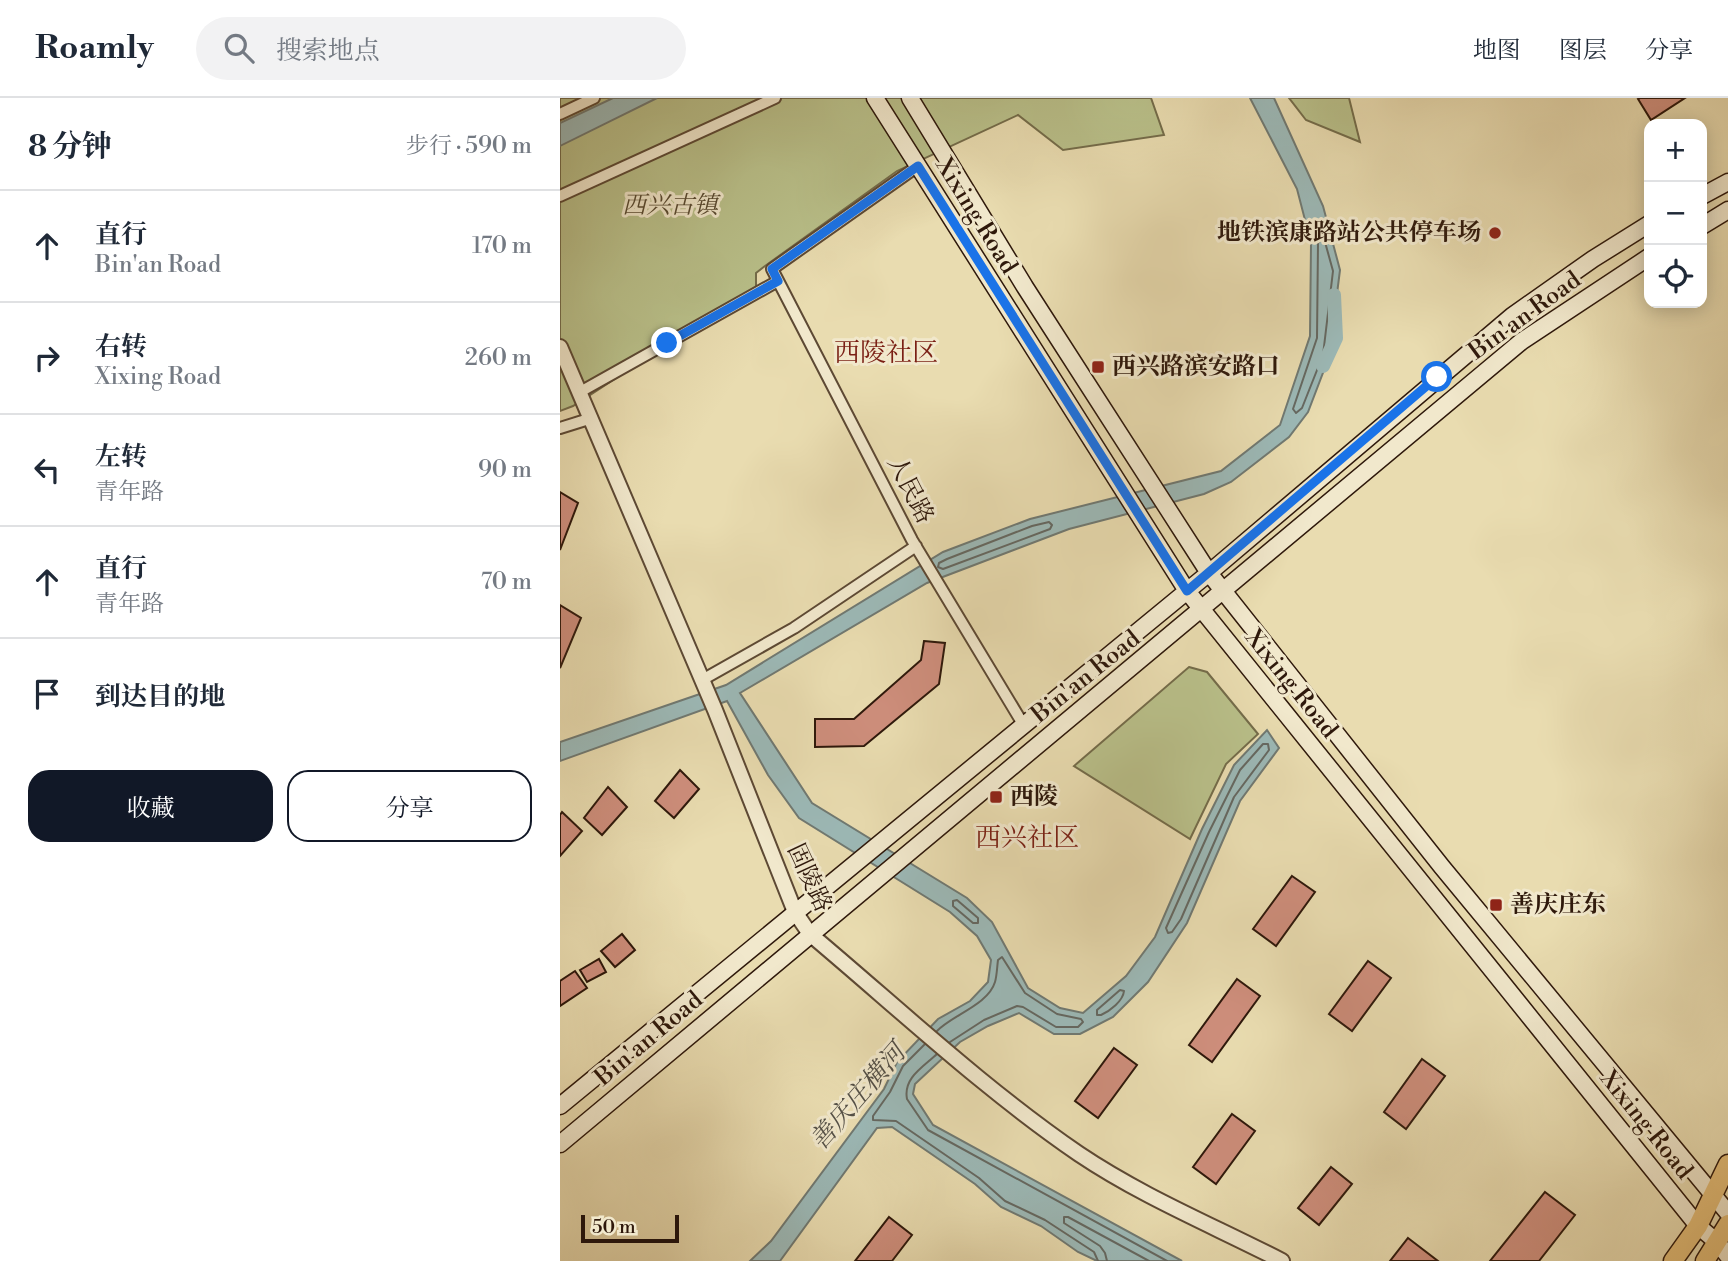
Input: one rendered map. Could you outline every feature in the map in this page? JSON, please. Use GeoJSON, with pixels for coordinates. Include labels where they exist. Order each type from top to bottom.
{"type":"FeatureCollection","features":[{"type":"Feature","properties":{"kind":"main road","name":"Xixing Road"},"geometry":{"type":"LineString","coordinates":[[875,98],[1187,591],[1698,1226],[1723,1249]]}},
{"type":"Feature","properties":{"kind":"main road","name":"Xixing Road"},"geometry":{"type":"LineString","coordinates":[[910,98],[1025,287],[1209,573],[1442,867],[1728,1213]]}},
{"type":"Feature","properties":{"kind":"main road"},"geometry":{"type":"LineString","coordinates":[[1707,193],[1728,182]]}},
{"type":"Feature","properties":{"kind":"main road"},"geometry":{"type":"LineString","coordinates":[[1707,223],[1728,210]]}},
{"type":"Feature","properties":{"kind":"main road","name":"Bin'an Road"},"geometry":{"type":"LineString","coordinates":[[560,1106],[1209,573],[1512,316],[1644,227]]}},
{"type":"Feature","properties":{"kind":"main road","name":"Bin'an Road"},"geometry":{"type":"LineString","coordinates":[[560,1144],[1522,341],[1644,260]]}},
{"type":"Feature","properties":{"kind":"main road"},"geometry":{"type":"LineString","coordinates":[[1673,1261],[1698,1226],[1728,1164]]}},
{"type":"Feature","properties":{"kind":"main road"},"geometry":{"type":"LineString","coordinates":[[1705,1261],[1723,1249],[1728,1224]]}},
{"type":"Feature","properties":{"kind":"street"},"geometry":{"type":"LineString","coordinates":[[560,114],[594,98]]}},
{"type":"Feature","properties":{"kind":"street"},"geometry":{"type":"LineString","coordinates":[[560,196],[775,98]]}},
{"type":"Feature","properties":{"kind":"street","name":"人民路"},"geometry":{"type":"LineString","coordinates":[[918,166],[772,269],[915,546],[1023,724]]}},
{"type":"Feature","properties":{"kind":"street"},"geometry":{"type":"LineString","coordinates":[[580,392],[778,281]]}},
{"type":"Feature","properties":{"kind":"street","name":"固陵路"},"geometry":{"type":"LineString","coordinates":[[560,347],[702,680],[795,912],[810,934],[1027,1117],[1080,1155],[1140,1192],[1282,1261]]}},
{"type":"Feature","properties":{"kind":"street"},"geometry":{"type":"LineString","coordinates":[[560,428],[592,418]]}},
{"type":"Feature","properties":{"kind":"street"},"geometry":{"type":"LineString","coordinates":[[702,680],[794,628],[915,546]]}},
{"type":"Feature","properties":{"kind":"green space","name":"西兴古镇"},"geometry":{"type":"Polygon","coordinates":[[[560,98],[1151,98],[1164,135],[1063,150],[1018,115],[897,171],[756,273],[756,287],[573,406],[560,411],[560,98]]]}},
{"type":"Feature","properties":{"kind":"green space"},"geometry":{"type":"Polygon","coordinates":[[[1289,98],[1349,98],[1360,142],[1306,120],[1289,98]]]}},
{"type":"Feature","properties":{"kind":"green space"},"geometry":{"type":"Polygon","coordinates":[[[1189,667],[1207,672],[1258,734],[1226,764],[1190,839],[1074,766],[1189,667]]]}},
{"type":"Feature","properties":{"kind":"water"},"geometry":{"type":"Polygon","coordinates":[[[613,98],[657,98],[560,146],[560,123],[613,98]]]}},
{"type":"Feature","properties":{"kind":"water"},"geometry":{"type":"Polygon","coordinates":[[[1250,98],[1274,98],[1323,206],[1340,270],[1329,357],[1308,412],[1289,437],[1231,482],[1204,494],[1069,529],[927,583],[740,693],[812,803],[967,898],[992,922],[1028,988],[1060,1008],[1083,1013],[1126,976],[1155,937],[1202,829],[1234,765],[1267,730],[1279,748],[1240,801],[1187,923],[1148,982],[1113,1017],[1080,1034],[1054,1034],[1019,1013],[988,1026],[960,1042],[915,1084],[913,1094],[933,1125],[1182,1261],[1097,1261],[1078,1252],[1041,1226],[1001,1207],[975,1184],[892,1127],[877,1128],[780,1261],[750,1261],[771,1241],[884,1089],[897,1062],[938,1019],[970,1001],[988,982],[991,960],[977,936],[950,912],[799,818],[768,775],[727,701],[560,761],[560,742],[726,685],[943,552],[1030,519],[1221,471],[1280,425],[1310,336],[1311,243],[1297,189],[1250,98]]]}},
{"type":"Feature","properties":{"kind":"building"},"geometry":{"type":"Polygon","coordinates":[[[1640,98],[1685,98],[1653,119],[1638,99],[1640,98]]]}},
{"type":"Feature","properties":{"kind":"building"},"geometry":{"type":"Polygon","coordinates":[[[560,492],[578,503],[560,550],[560,492]]]}},
{"type":"Feature","properties":{"kind":"building"},"geometry":{"type":"Polygon","coordinates":[[[560,605],[581,618],[560,668],[560,605]]]}},
{"type":"Feature","properties":{"kind":"building"},"geometry":{"type":"Polygon","coordinates":[[[924,641],[945,643],[939,684],[864,746],[815,747],[815,719],[854,719],[921,660],[924,641]]]}},
{"type":"Feature","properties":{"kind":"building"},"geometry":{"type":"Polygon","coordinates":[[[680,770],[699,789],[674,818],[655,801],[680,770]]]}},
{"type":"Feature","properties":{"kind":"building"},"geometry":{"type":"Polygon","coordinates":[[[608,787],[627,807],[602,835],[584,818],[608,787]]]}},
{"type":"Feature","properties":{"kind":"building"},"geometry":{"type":"Polygon","coordinates":[[[562,812],[582,831],[560,856],[560,815],[562,812]]]}},
{"type":"Feature","properties":{"kind":"building"},"geometry":{"type":"Polygon","coordinates":[[[1292,876],[1315,892],[1276,946],[1253,929],[1292,876]]]}},
{"type":"Feature","properties":{"kind":"building"},"geometry":{"type":"Polygon","coordinates":[[[622,934],[635,950],[615,967],[601,951],[622,934]]]}},
{"type":"Feature","properties":{"kind":"building"},"geometry":{"type":"Polygon","coordinates":[[[599,959],[606,972],[587,982],[580,970],[599,959]]]}},
{"type":"Feature","properties":{"kind":"building"},"geometry":{"type":"Polygon","coordinates":[[[1368,961],[1391,978],[1352,1031],[1329,1014],[1368,961]]]}},
{"type":"Feature","properties":{"kind":"building"},"geometry":{"type":"Polygon","coordinates":[[[575,971],[587,988],[560,1006],[560,981],[575,971]]]}},
{"type":"Feature","properties":{"kind":"building"},"geometry":{"type":"Polygon","coordinates":[[[1237,979],[1260,996],[1212,1062],[1189,1045],[1237,979]]]}},
{"type":"Feature","properties":{"kind":"building"},"geometry":{"type":"Polygon","coordinates":[[[1114,1048],[1137,1065],[1098,1118],[1075,1101],[1114,1048]]]}},
{"type":"Feature","properties":{"kind":"building"},"geometry":{"type":"Polygon","coordinates":[[[1422,1059],[1445,1076],[1406,1129],[1384,1112],[1422,1059]]]}},
{"type":"Feature","properties":{"kind":"building"},"geometry":{"type":"Polygon","coordinates":[[[1232,1114],[1255,1131],[1216,1184],[1193,1167],[1232,1114]]]}},
{"type":"Feature","properties":{"kind":"building"},"geometry":{"type":"Polygon","coordinates":[[[1331,1167],[1352,1184],[1319,1225],[1298,1208],[1331,1167]]]}},
{"type":"Feature","properties":{"kind":"building"},"geometry":{"type":"Polygon","coordinates":[[[1545,1192],[1575,1215],[1539,1261],[1490,1261],[1545,1192]]]}},
{"type":"Feature","properties":{"kind":"building"},"geometry":{"type":"Polygon","coordinates":[[[889,1217],[912,1235],[892,1261],[855,1261],[889,1217]]]}},
{"type":"Feature","properties":{"kind":"building"},"geometry":{"type":"Polygon","coordinates":[[[1408,1238],[1438,1261],[1390,1261],[1408,1238]]]}},
{"type":"Feature","properties":{"kind":"waterway"},"geometry":{"type":"LineString","coordinates":[[1323,366],[1336,338],[1334,295]]}},
{"type":"Feature","properties":{"kind":"place","name":"地铁滨康路站公共停车场"},"geometry":{"type":"Point","coordinates":[1495,233]}},
{"type":"Feature","properties":{"kind":"place","name":"西兴路滨安路口"},"geometry":{"type":"Point","coordinates":[1098,367]}},
{"type":"Feature","properties":{"kind":"place","name":"西陵"},"geometry":{"type":"Point","coordinates":[996,797]}},
{"type":"Feature","properties":{"kind":"place","name":"善庆庄东"},"geometry":{"type":"Point","coordinates":[1496,905]}},
{"type":"Feature","properties":{"kind":"district","name":"西陵社区"},"geometry":{"type":"Point","coordinates":[886,353]}},
{"type":"Feature","properties":{"kind":"district","name":"西兴社区"},"geometry":{"type":"Point","coordinates":[1027,838]}},
{"type":"Feature","properties":{"kind":"route"},"geometry":{"type":"LineString","coordinates":[[667,343],[778,281],[772,269],[918,166],[1187,591],[1437,377]]}},
{"type":"Feature","properties":{"kind":"water label","name":"善庆庄横河"},"geometry":{"type":"Point","coordinates":[858,1097]}}]}
